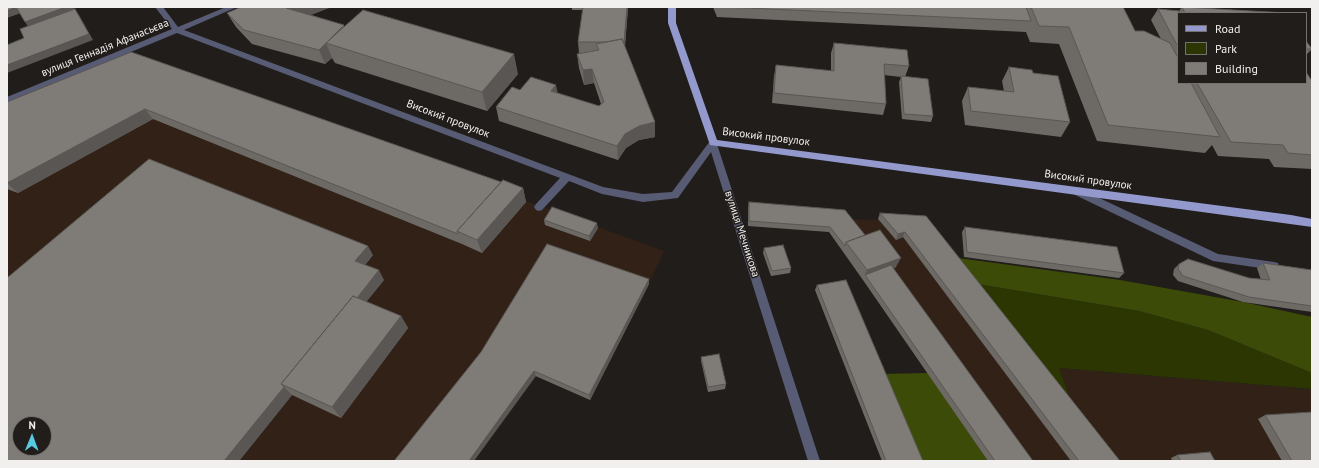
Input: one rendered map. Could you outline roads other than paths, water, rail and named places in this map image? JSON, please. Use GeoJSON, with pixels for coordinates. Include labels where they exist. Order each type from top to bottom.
{"type":"FeatureCollection","features":[{"type":"Feature","properties":{"kind":"main road","name":"вулиця Мечникова"},"geometry":{"type":"LineString","coordinates":[[672,7],[672,23],[713,143]]}},
{"type":"Feature","properties":{"kind":"main road","name":"Високий провулок"},"geometry":{"type":"LineString","coordinates":[[713,143],[1074,190],[1312,223]]}},
{"type":"Feature","properties":{"kind":"main road","name":"Високий провулок"},"geometry":{"type":"LineString","coordinates":[[1291,219],[1312,218]]}},
{"type":"Feature","properties":{"kind":"street","name":"Високий провулок"},"geometry":{"type":"LineString","coordinates":[[158,7],[177,30],[602,190],[643,198],[675,195],[713,143]]}},
{"type":"Feature","properties":{"kind":"street","name":"вулиця Геннадія Афанасьєва"},"geometry":{"type":"LineString","coordinates":[[7,100],[233,7]]}},
{"type":"Feature","properties":{"kind":"street","name":"вулиця Мечникова"},"geometry":{"type":"LineString","coordinates":[[713,143],[814,461]]}},
{"type":"Feature","properties":{"kind":"street"},"geometry":{"type":"LineString","coordinates":[[539,207],[567,177]]}},
{"type":"Feature","properties":{"kind":"street"},"geometry":{"type":"LineString","coordinates":[[1074,190],[1218,258],[1280,267]]}}]}
